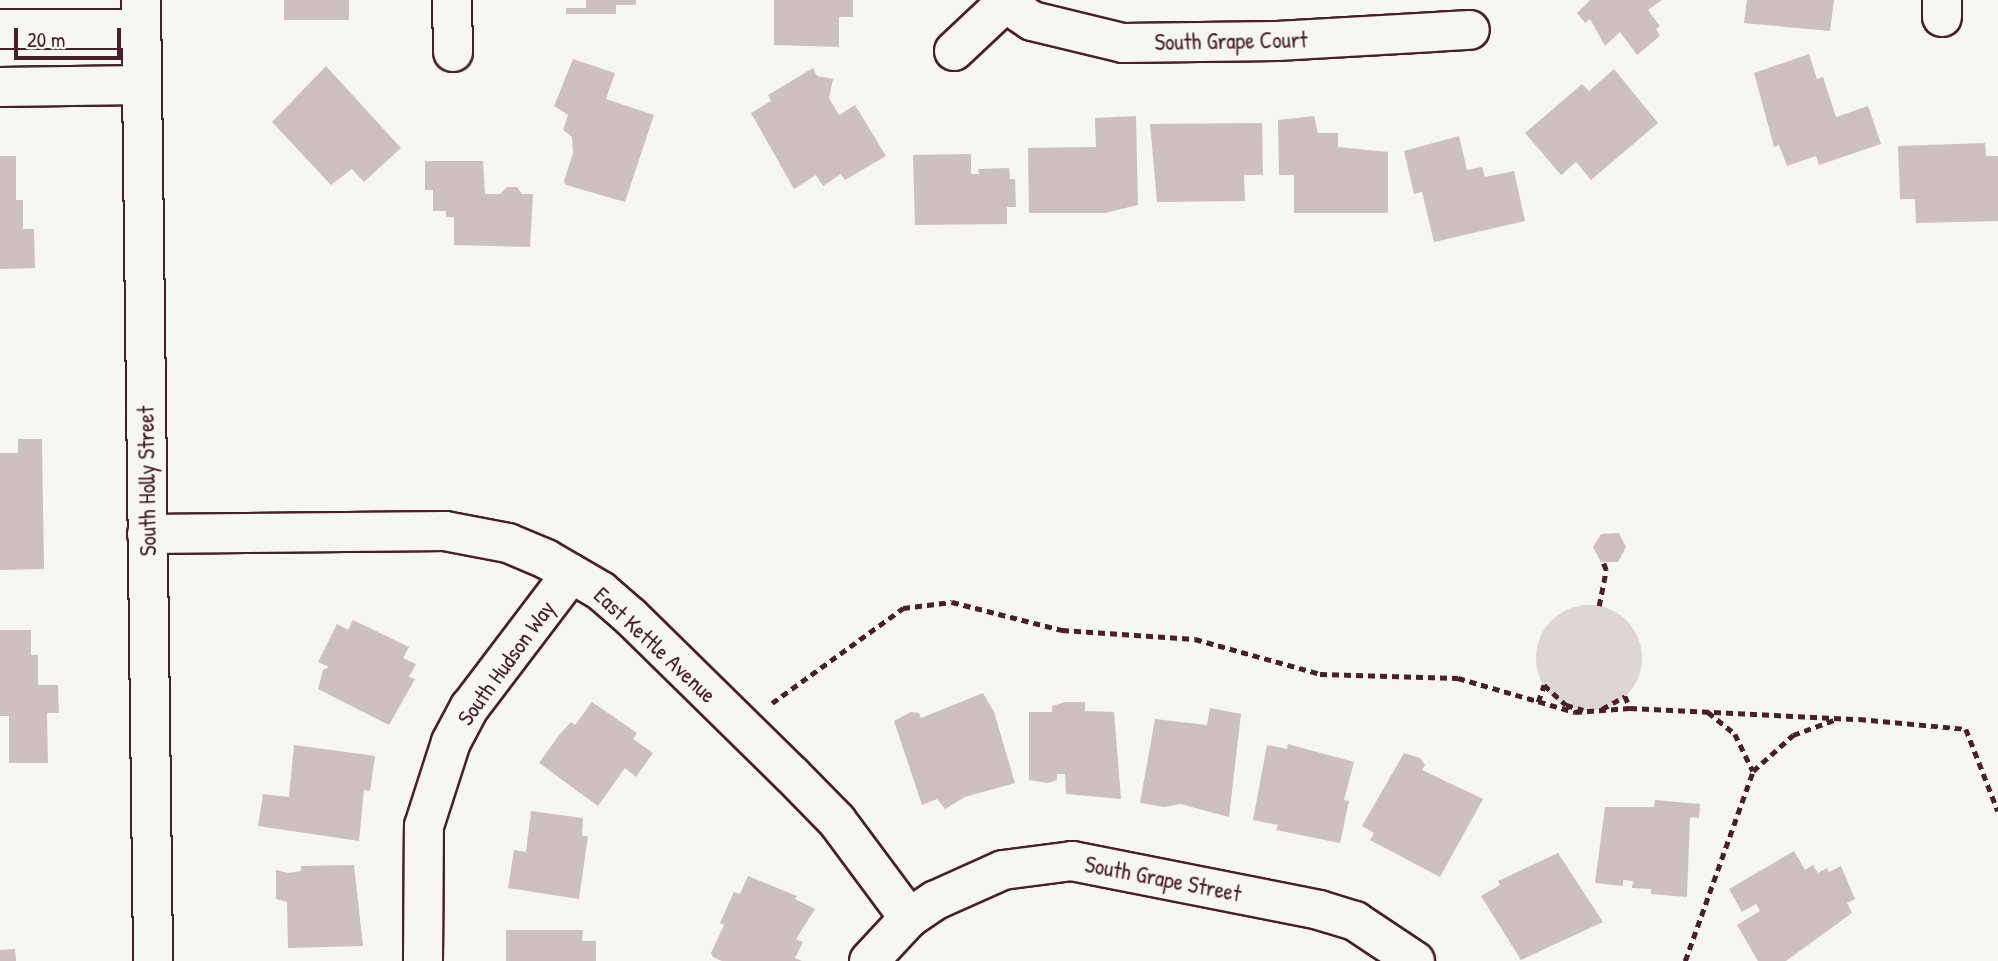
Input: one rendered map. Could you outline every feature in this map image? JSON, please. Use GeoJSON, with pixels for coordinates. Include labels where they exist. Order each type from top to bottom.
{"type":"FeatureCollection","features":[{"type":"Feature","properties":{"kind":"street"},"geometry":{"type":"LineString","coordinates":[[452,0],[453,52]]}},
{"type":"Feature","properties":{"kind":"street"},"geometry":{"type":"LineString","coordinates":[[954,51],[1002,2]]}},
{"type":"Feature","properties":{"kind":"street","name":"South Grape Court"},"geometry":{"type":"LineString","coordinates":[[1002,2],[1032,21],[1123,43],[1277,41],[1470,30]]}},
{"type":"Feature","properties":{"kind":"street"},"geometry":{"type":"LineString","coordinates":[[0,29],[141,14]]}},
{"type":"Feature","properties":{"kind":"street","name":"South Holly Street"},"geometry":{"type":"LineString","coordinates":[[141,14],[153,961]]}},
{"type":"Feature","properties":{"kind":"street"},"geometry":{"type":"LineString","coordinates":[[0,87],[142,85]]}},
{"type":"Feature","properties":{"kind":"street","name":"East Kettle Avenue"},"geometry":{"type":"LineString","coordinates":[[148,534],[445,531],[508,543],[571,573],[631,617],[837,821],[909,918]]}},
{"type":"Feature","properties":{"kind":"street","name":"South Hudson Way"},"geometry":{"type":"LineString","coordinates":[[423,961],[424,826],[451,742],[470,707],[571,573]]}},
{"type":"Feature","properties":{"kind":"street","name":"South Grape Street"},"geometry":{"type":"LineString","coordinates":[[869,961],[909,918],[936,900],[1003,870],[1072,861],[1319,910],[1354,921],[1415,961]]}},
{"type":"Feature","properties":{"kind":"path"},"geometry":{"type":"LineString","coordinates":[[1599,606],[1606,570],[1603,562]]}},
{"type":"Feature","properties":{"kind":"path"},"geometry":{"type":"LineString","coordinates":[[741,725],[903,608],[938,601],[973,605],[1062,630],[1195,639],[1320,674],[1458,678],[1575,712],[1630,708],[1841,718],[1966,729],[1998,811]]}},
{"type":"Feature","properties":{"kind":"path"},"geometry":{"type":"LineString","coordinates":[[1538,702],[1544,685],[1566,705],[1583,710],[1600,710],[1625,695],[1630,708]]}},
{"type":"Feature","properties":{"kind":"path"},"geometry":{"type":"LineString","coordinates":[[1708,712],[1735,734],[1753,771]]}},
{"type":"Feature","properties":{"kind":"path"},"geometry":{"type":"LineString","coordinates":[[1685,961],[1753,771],[1793,735],[1841,718]]}},
{"type":"Feature","properties":{"kind":"shaded area"},"geometry":{"type":"Polygon","coordinates":[[[1589,605],[1609,609],[1626,621],[1638,638],[1642,658],[1638,678],[1626,695],[1609,707],[1589,711],[1569,707],[1552,695],[1540,678],[1536,658],[1540,638],[1552,621],[1569,609],[1589,605]]]}},
{"type":"Feature","properties":{"kind":"building"},"geometry":{"type":"Polygon","coordinates":[[[284,0],[349,0],[349,20],[284,20],[284,0]]]}},
{"type":"Feature","properties":{"kind":"building"},"geometry":{"type":"Polygon","coordinates":[[[586,0],[636,0],[636,5],[616,5],[616,14],[566,14],[566,8],[586,8],[586,0]]]}},
{"type":"Feature","properties":{"kind":"building"},"geometry":{"type":"Polygon","coordinates":[[[774,0],[853,0],[853,17],[839,17],[839,47],[774,45],[774,0]]]}},
{"type":"Feature","properties":{"kind":"building"},"geometry":{"type":"Polygon","coordinates":[[[1590,0],[1662,0],[1648,10],[1660,26],[1656,29],[1660,36],[1637,55],[1620,32],[1605,46],[1590,19],[1585,23],[1577,13],[1590,0]]]}},
{"type":"Feature","properties":{"kind":"building"},"geometry":{"type":"Polygon","coordinates":[[[1747,0],[1834,0],[1830,31],[1744,23],[1747,0]]]}},
{"type":"Feature","properties":{"kind":"building"},"geometry":{"type":"Polygon","coordinates":[[[1809,54],[1817,79],[1823,77],[1836,117],[1868,106],[1881,144],[1819,165],[1816,156],[1787,166],[1779,145],[1774,147],[1754,73],[1809,54]]]}},
{"type":"Feature","properties":{"kind":"building"},"geometry":{"type":"Polygon","coordinates":[[[573,59],[615,73],[606,99],[654,115],[625,202],[566,185],[564,181],[573,153],[572,137],[563,130],[568,115],[554,106],[573,59]]]}},
{"type":"Feature","properties":{"kind":"building"},"geometry":{"type":"Polygon","coordinates":[[[326,66],[401,148],[364,182],[352,169],[331,185],[272,122],[326,66]]]}},
{"type":"Feature","properties":{"kind":"building"},"geometry":{"type":"Polygon","coordinates":[[[813,68],[817,76],[833,79],[829,98],[839,115],[855,105],[886,156],[845,180],[841,174],[823,186],[816,175],[794,189],[751,113],[771,101],[768,95],[813,68]]]}},
{"type":"Feature","properties":{"kind":"building"},"geometry":{"type":"Polygon","coordinates":[[[1614,69],[1658,123],[1591,180],[1576,162],[1561,175],[1525,133],[1582,84],[1589,91],[1614,69]]]}},
{"type":"Feature","properties":{"kind":"building"},"geometry":{"type":"Polygon","coordinates":[[[1136,116],[1138,205],[1105,213],[1029,213],[1028,148],[1096,147],[1095,118],[1136,116]]]}},
{"type":"Feature","properties":{"kind":"building"},"geometry":{"type":"Polygon","coordinates":[[[1314,116],[1318,133],[1338,133],[1338,147],[1388,152],[1388,213],[1294,213],[1294,175],[1279,175],[1278,120],[1314,116]]]}},
{"type":"Feature","properties":{"kind":"building"},"geometry":{"type":"Polygon","coordinates":[[[1262,123],[1263,175],[1244,175],[1245,201],[1157,202],[1150,124],[1262,123]]]}},
{"type":"Feature","properties":{"kind":"building"},"geometry":{"type":"Polygon","coordinates":[[[1459,136],[1467,170],[1482,167],[1485,177],[1514,171],[1525,221],[1434,242],[1422,192],[1414,194],[1404,151],[1459,136]]]}},
{"type":"Feature","properties":{"kind":"building"},"geometry":{"type":"Polygon","coordinates":[[[1985,143],[1986,156],[1998,156],[1998,221],[1916,223],[1915,199],[1900,199],[1898,146],[1985,143]]]}},
{"type":"Feature","properties":{"kind":"building"},"geometry":{"type":"Polygon","coordinates":[[[971,154],[971,174],[979,174],[978,169],[1009,168],[1010,179],[1015,179],[1016,207],[1007,207],[1007,224],[915,225],[913,155],[971,154]]]}},
{"type":"Feature","properties":{"kind":"building"},"geometry":{"type":"Polygon","coordinates":[[[0,156],[16,156],[16,200],[23,200],[23,229],[34,229],[35,268],[0,269],[0,156]]]}},
{"type":"Feature","properties":{"kind":"building"},"geometry":{"type":"Polygon","coordinates":[[[425,161],[483,161],[485,194],[500,194],[507,187],[517,187],[522,194],[533,194],[530,247],[454,245],[454,217],[446,217],[446,211],[433,211],[433,190],[425,190],[425,161]]]}},
{"type":"Feature","properties":{"kind":"building"},"geometry":{"type":"Polygon","coordinates":[[[18,439],[42,439],[44,569],[0,570],[0,453],[18,453],[18,439]]]}},
{"type":"Feature","properties":{"kind":"building"},"geometry":{"type":"Polygon","coordinates":[[[1619,533],[1626,547],[1618,562],[1601,562],[1593,547],[1601,534],[1619,533]]]}},
{"type":"Feature","properties":{"kind":"building"},"geometry":{"type":"Polygon","coordinates":[[[353,620],[409,647],[403,658],[416,664],[409,677],[415,679],[389,725],[318,689],[323,670],[329,667],[318,662],[337,624],[348,630],[353,620]]]}},
{"type":"Feature","properties":{"kind":"building"},"geometry":{"type":"Polygon","coordinates":[[[0,630],[31,630],[31,655],[38,655],[38,685],[58,685],[59,713],[47,713],[48,763],[9,763],[9,716],[0,716],[0,630]]]}},
{"type":"Feature","properties":{"kind":"building"},"geometry":{"type":"Polygon","coordinates":[[[983,693],[994,712],[1015,783],[965,797],[945,809],[937,799],[922,805],[894,721],[911,712],[919,713],[921,718],[983,693]]]}},
{"type":"Feature","properties":{"kind":"building"},"geometry":{"type":"Polygon","coordinates":[[[592,702],[637,733],[633,739],[653,753],[636,777],[625,768],[598,806],[539,763],[560,734],[571,722],[575,725],[592,702]]]}},
{"type":"Feature","properties":{"kind":"building"},"geometry":{"type":"Polygon","coordinates":[[[1065,702],[1085,702],[1085,711],[1114,712],[1121,799],[1066,794],[1065,774],[1057,774],[1057,780],[1048,783],[1029,780],[1029,712],[1052,712],[1052,706],[1065,702]]]}},
{"type":"Feature","properties":{"kind":"building"},"geometry":{"type":"Polygon","coordinates":[[[1210,708],[1241,714],[1229,817],[1180,804],[1164,807],[1140,803],[1155,719],[1207,725],[1210,708]]]}},
{"type":"Feature","properties":{"kind":"building"},"geometry":{"type":"Polygon","coordinates":[[[1288,744],[1354,762],[1344,800],[1349,801],[1340,843],[1276,830],[1278,825],[1253,820],[1267,745],[1287,749],[1288,744]]]}},
{"type":"Feature","properties":{"kind":"building"},"geometry":{"type":"Polygon","coordinates":[[[294,745],[375,756],[370,791],[364,790],[359,841],[258,826],[263,794],[289,797],[294,745]]]}},
{"type":"Feature","properties":{"kind":"building"},"geometry":{"type":"Polygon","coordinates":[[[1404,753],[1420,758],[1425,765],[1422,770],[1483,799],[1440,877],[1370,840],[1374,833],[1362,826],[1404,753]]]}},
{"type":"Feature","properties":{"kind":"building"},"geometry":{"type":"Polygon","coordinates":[[[1655,800],[1700,804],[1699,818],[1690,817],[1687,897],[1651,894],[1651,889],[1632,888],[1633,881],[1623,880],[1623,886],[1595,883],[1605,807],[1654,807],[1655,800]]]}},
{"type":"Feature","properties":{"kind":"building"},"geometry":{"type":"Polygon","coordinates":[[[531,811],[583,818],[582,836],[588,836],[579,899],[508,888],[514,850],[526,852],[531,811]]]}},
{"type":"Feature","properties":{"kind":"building"},"geometry":{"type":"Polygon","coordinates":[[[1794,851],[1805,870],[1813,865],[1818,873],[1827,868],[1829,872],[1841,866],[1855,899],[1847,903],[1852,913],[1786,961],[1758,961],[1737,925],[1760,911],[1756,904],[1742,912],[1729,889],[1794,851]]]}},
{"type":"Feature","properties":{"kind":"building"},"geometry":{"type":"Polygon","coordinates":[[[1558,853],[1603,922],[1521,960],[1481,896],[1500,885],[1498,881],[1558,853]]]}},
{"type":"Feature","properties":{"kind":"building"},"geometry":{"type":"Polygon","coordinates":[[[354,865],[363,946],[288,948],[287,902],[276,899],[276,870],[288,873],[301,871],[301,866],[354,865]]]}},
{"type":"Feature","properties":{"kind":"building"},"geometry":{"type":"Polygon","coordinates":[[[748,876],[797,896],[795,899],[815,909],[796,939],[803,942],[795,958],[802,961],[722,961],[713,957],[711,953],[724,925],[720,923],[734,892],[740,894],[748,876]]]}},
{"type":"Feature","properties":{"kind":"building"},"geometry":{"type":"Polygon","coordinates":[[[506,930],[583,930],[582,941],[596,941],[596,961],[506,961],[506,930]]]}},
{"type":"Feature","properties":{"kind":"building"},"geometry":{"type":"Polygon","coordinates":[[[15,949],[16,961],[0,961],[0,950],[15,949]]]}}]}
